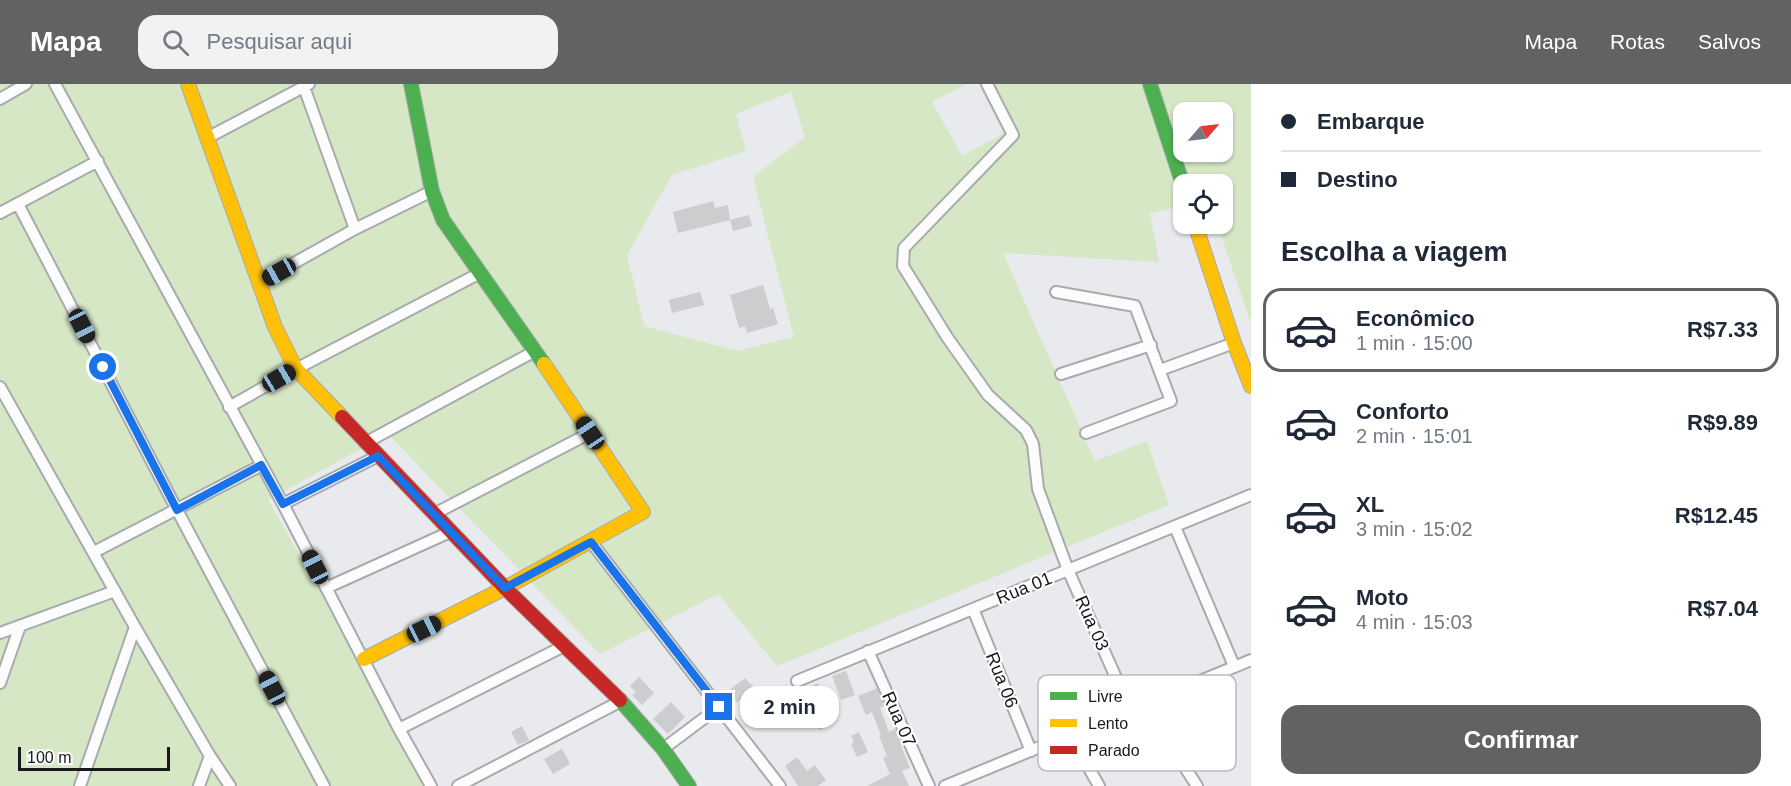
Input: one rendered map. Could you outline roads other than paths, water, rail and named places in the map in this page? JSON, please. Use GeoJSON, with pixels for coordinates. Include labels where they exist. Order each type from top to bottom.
{"type":"FeatureCollection","features":[{"type":"Feature","properties":{"kind":"street"},"geometry":{"type":"LineString","coordinates":[[0,99],[27,84]]}},
{"type":"Feature","properties":{"kind":"street"},"geometry":{"type":"LineString","coordinates":[[56,84],[283,504],[399,729],[431,786]]}},
{"type":"Feature","properties":{"kind":"street"},"geometry":{"type":"LineString","coordinates":[[188,84],[275,327],[296,369],[450,532],[621,701],[663,749],[689,786]]}},
{"type":"Feature","properties":{"kind":"street"},"geometry":{"type":"LineString","coordinates":[[364,659],[505,588],[642,512],[535,351],[443,220],[432,191],[411,84]]}},
{"type":"Feature","properties":{"kind":"street","name":"Rua 03"},"geometry":{"type":"LineString","coordinates":[[987,84],[1013,135],[904,248],[903,266],[947,337],[988,395],[1026,430],[1033,444],[1038,489],[1068,570],[1115,675]]}},
{"type":"Feature","properties":{"kind":"street"},"geometry":{"type":"LineString","coordinates":[[1150,84],[1179,174]]}},
{"type":"Feature","properties":{"kind":"street"},"geometry":{"type":"LineString","coordinates":[[207,138],[307,85],[354,229]]}},
{"type":"Feature","properties":{"kind":"street"},"geometry":{"type":"LineString","coordinates":[[0,213],[98,161]]}},
{"type":"Feature","properties":{"kind":"street"},"geometry":{"type":"LineString","coordinates":[[260,282],[354,229],[432,191]]}},
{"type":"Feature","properties":{"kind":"street"},"geometry":{"type":"LineString","coordinates":[[18,204],[324,786]]}},
{"type":"Feature","properties":{"kind":"street"},"geometry":{"type":"LineString","coordinates":[[1198,234],[1234,343],[1251,386]]}},
{"type":"Feature","properties":{"kind":"street"},"geometry":{"type":"LineString","coordinates":[[229,407],[296,369],[480,273]]}},
{"type":"Feature","properties":{"kind":"street"},"geometry":{"type":"LineString","coordinates":[[1056,292],[1136,306],[1171,401],[1086,433]]}},
{"type":"Feature","properties":{"kind":"street"},"geometry":{"type":"LineString","coordinates":[[1160,370],[1234,343]]}},
{"type":"Feature","properties":{"kind":"street"},"geometry":{"type":"LineString","coordinates":[[1060,374],[1150,345]]}},
{"type":"Feature","properties":{"kind":"street"},"geometry":{"type":"LineString","coordinates":[[364,443],[535,351]]}},
{"type":"Feature","properties":{"kind":"street"},"geometry":{"type":"LineString","coordinates":[[0,387],[135,627],[230,786]]}},
{"type":"Feature","properties":{"kind":"street"},"geometry":{"type":"LineString","coordinates":[[434,514],[590,433]]}},
{"type":"Feature","properties":{"kind":"street"},"geometry":{"type":"LineString","coordinates":[[283,504],[378,456]]}},
{"type":"Feature","properties":{"kind":"street"},"geometry":{"type":"LineString","coordinates":[[94,552],[261,465]]}},
{"type":"Feature","properties":{"kind":"street","name":"Rua 01"},"geometry":{"type":"LineString","coordinates":[[797,681],[1251,495]]}},
{"type":"Feature","properties":{"kind":"street"},"geometry":{"type":"LineString","coordinates":[[1175,527],[1234,666]]}},
{"type":"Feature","properties":{"kind":"street"},"geometry":{"type":"LineString","coordinates":[[326,588],[450,532]]}},
{"type":"Feature","properties":{"kind":"street"},"geometry":{"type":"LineString","coordinates":[[591,542],[780,786]]}},
{"type":"Feature","properties":{"kind":"street"},"geometry":{"type":"LineString","coordinates":[[0,633],[115,591]]}},
{"type":"Feature","properties":{"kind":"street","name":"Rua 06"},"geometry":{"type":"LineString","coordinates":[[973,609],[1030,751]]}},
{"type":"Feature","properties":{"kind":"street"},"geometry":{"type":"LineString","coordinates":[[0,683],[20,626]]}},
{"type":"Feature","properties":{"kind":"street"},"geometry":{"type":"LineString","coordinates":[[80,786],[135,627]]}},
{"type":"Feature","properties":{"kind":"street"},"geometry":{"type":"LineString","coordinates":[[399,729],[564,646]]}},
{"type":"Feature","properties":{"kind":"street","name":"Rua 07"},"geometry":{"type":"LineString","coordinates":[[868,651],[929,786]]}},
{"type":"Feature","properties":{"kind":"street"},"geometry":{"type":"LineString","coordinates":[[1213,675],[1234,666],[1250,663]]}},
{"type":"Feature","properties":{"kind":"street"},"geometry":{"type":"LineString","coordinates":[[458,786],[621,701]]}},
{"type":"Feature","properties":{"kind":"street"},"geometry":{"type":"LineString","coordinates":[[663,749],[719,707]]}},
{"type":"Feature","properties":{"kind":"street"},"geometry":{"type":"LineString","coordinates":[[945,786],[1038,748]]}},
{"type":"Feature","properties":{"kind":"street"},"geometry":{"type":"LineString","coordinates":[[199,786],[210,756]]}},
{"type":"Feature","properties":{"kind":"street"},"geometry":{"type":"LineString","coordinates":[[1091,771],[1099,786]]}},
{"type":"Feature","properties":{"kind":"street"},"geometry":{"type":"LineString","coordinates":[[1187,771],[1197,786]]}}]}
